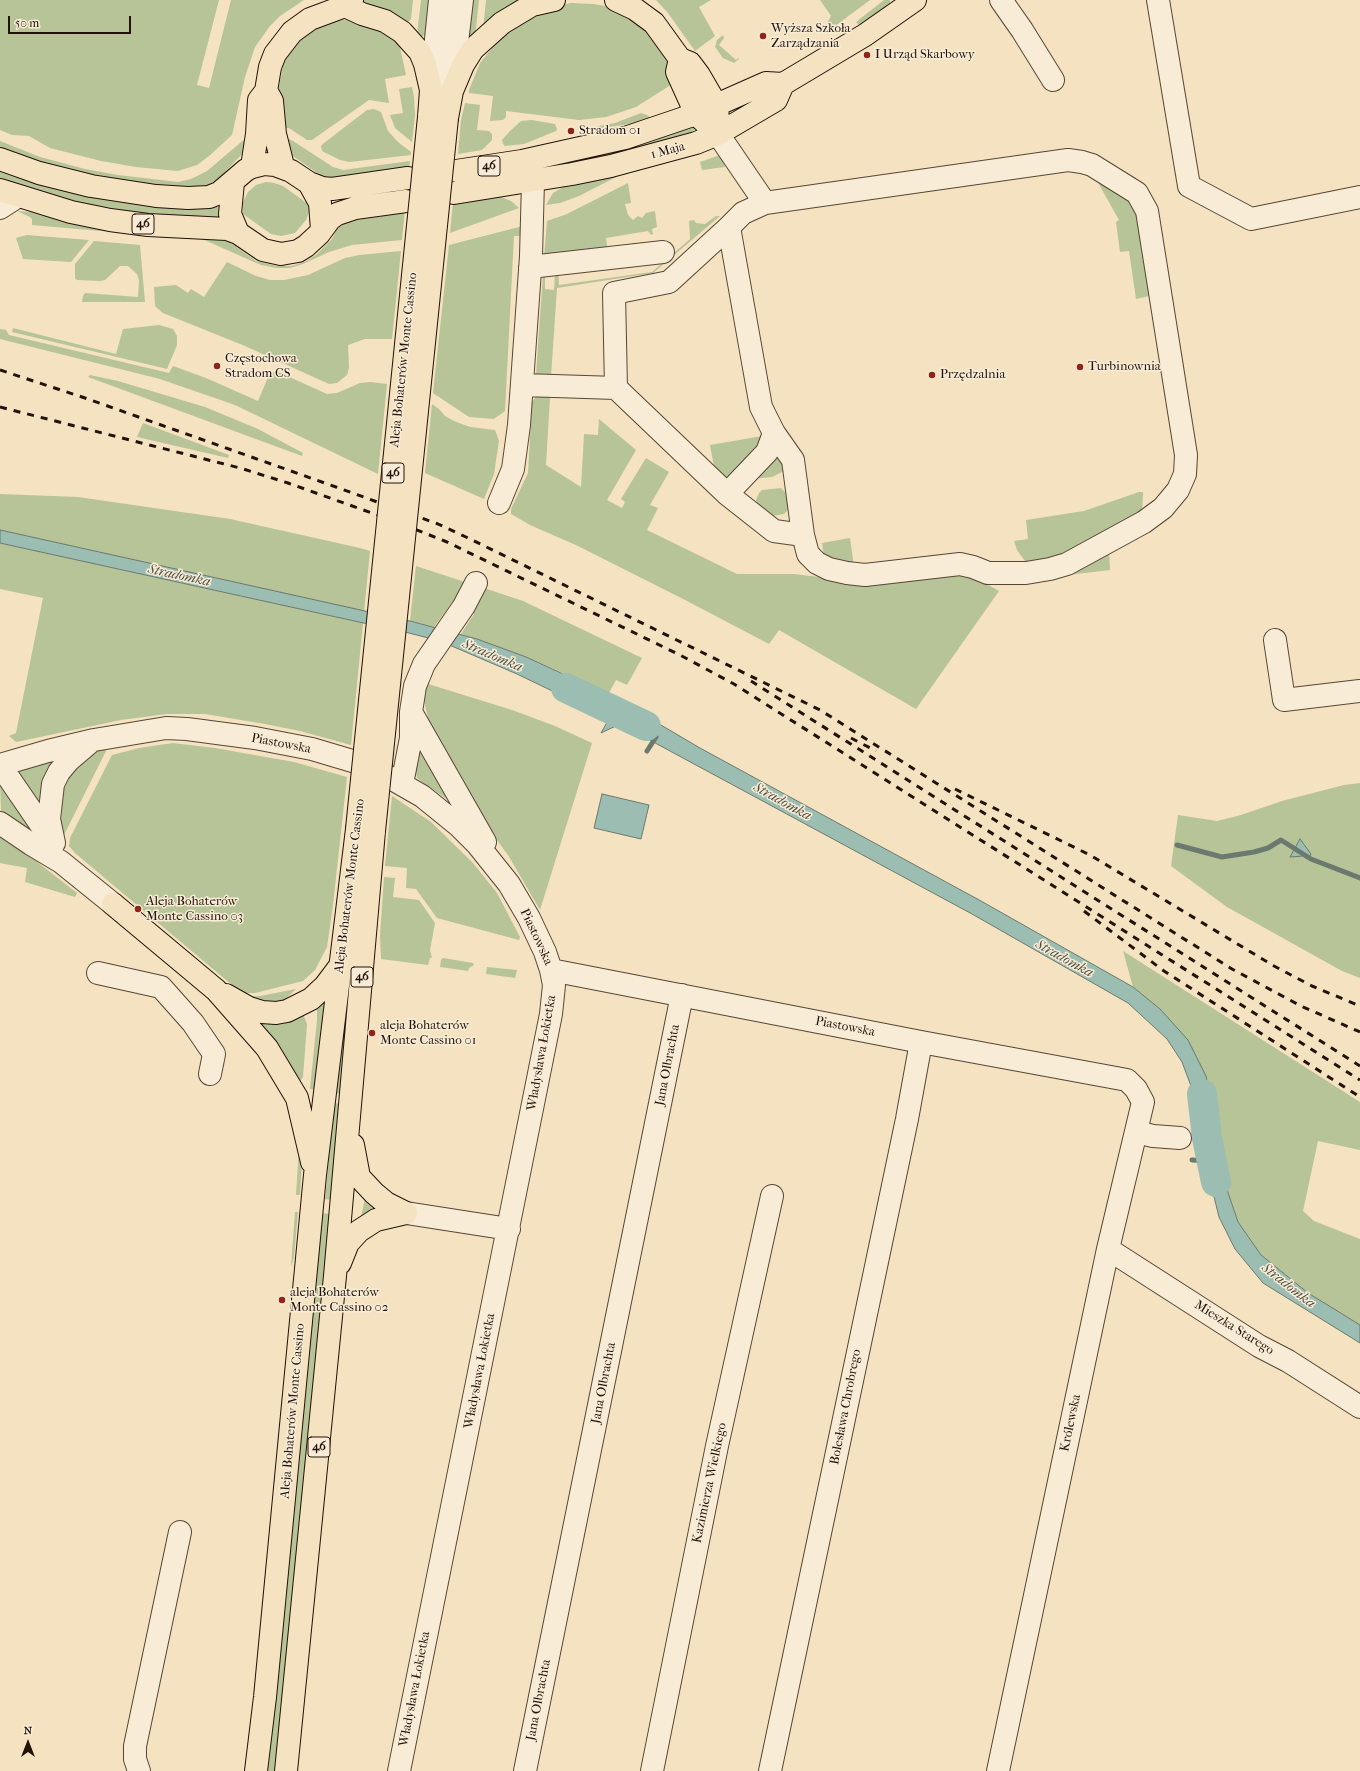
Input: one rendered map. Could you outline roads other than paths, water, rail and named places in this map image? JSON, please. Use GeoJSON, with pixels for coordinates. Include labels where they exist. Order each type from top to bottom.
{"type":"FeatureCollection","features":[{"type":"Feature","properties":{"kind":"main road"},"geometry":{"type":"LineString","coordinates":[[408,178],[332,189],[322,188],[309,183],[283,166],[264,164],[252,167],[257,134],[259,100],[266,90],[270,67],[275,54],[292,32],[310,19],[349,3],[362,14],[385,22],[402,32],[420,52],[425,64],[441,90],[463,65],[473,49],[502,23],[532,5],[554,0]]}},
{"type":"Feature","properties":{"kind":"main road"},"geometry":{"type":"LineString","coordinates":[[616,0],[635,9],[654,23],[680,59],[690,63],[699,75],[717,106],[718,134]]}},
{"type":"Feature","properties":{"kind":"main road"},"geometry":{"type":"LineString","coordinates":[[783,84],[865,35],[915,0]]}},
{"type":"Feature","properties":{"kind":"main road"},"geometry":{"type":"LineString","coordinates":[[680,59],[677,72],[696,114],[718,134]]}},
{"type":"Feature","properties":{"kind":"main road","name":"1 Maja"},"geometry":{"type":"LineString","coordinates":[[454,193],[533,181],[611,166],[696,143],[718,134],[776,100],[783,84],[766,83],[717,106],[625,138],[522,161],[456,171]]}},
{"type":"Feature","properties":{"kind":"main road"},"geometry":{"type":"LineString","coordinates":[[266,90],[272,101],[274,134],[283,166]]}},
{"type":"Feature","properties":{"kind":"main road","name":"Aleja Bohaterów Monte Cassino"},"geometry":{"type":"LineString","coordinates":[[286,1771],[295,1699],[348,1123],[358,1031],[365,830],[441,90]]}},
{"type":"Feature","properties":{"kind":"main road","name":"46"},"geometry":{"type":"LineString","coordinates":[[0,159],[66,180],[110,190],[156,196],[209,197],[219,193],[252,167]]}},
{"type":"Feature","properties":{"kind":"main road"},"geometry":{"type":"LineString","coordinates":[[233,182],[230,214],[238,232]]}},
{"type":"Feature","properties":{"kind":"main road"},"geometry":{"type":"LineString","coordinates":[[309,183],[320,203],[322,230]]}},
{"type":"Feature","properties":{"kind":"main road","name":"46"},"geometry":{"type":"LineString","coordinates":[[6,198],[110,220],[148,225],[227,229],[238,232],[263,250],[281,254],[290,253],[302,248],[313,241],[322,230]]}},
{"type":"Feature","properties":{"kind":"main road"},"geometry":{"type":"LineString","coordinates":[[322,230],[330,219],[345,211],[406,201]]}},
{"type":"Feature","properties":{"kind":"main road","name":"Aleja Bohaterów Monte Cassino"},"geometry":{"type":"LineString","coordinates":[[256,1771],[266,1697],[315,1175],[340,966],[365,830]]}},
{"type":"Feature","properties":{"kind":"main road"},"geometry":{"type":"LineString","coordinates":[[113,904],[216,990],[267,1048],[297,1098],[315,1175]]}},
{"type":"Feature","properties":{"kind":"main road"},"geometry":{"type":"LineString","coordinates":[[216,990],[249,1008],[262,1012],[276,1013],[287,1011],[311,999],[325,986],[340,966]]}},
{"type":"Feature","properties":{"kind":"main road"},"geometry":{"type":"LineString","coordinates":[[348,1123],[360,1177],[374,1194],[386,1203],[406,1213]]}},
{"type":"Feature","properties":{"kind":"main road"},"geometry":{"type":"LineString","coordinates":[[335,1276],[348,1243],[360,1231],[376,1220],[406,1213]]}},
{"type":"Feature","properties":{"kind":"street","name":"Aleja Bohaterów Monte Cassino"},"geometry":{"type":"LineString","coordinates":[[440,0],[441,90]]}},
{"type":"Feature","properties":{"kind":"street","name":"Aleja Bohaterów Monte Cassino"},"geometry":{"type":"LineString","coordinates":[[441,90],[462,0]]}},
{"type":"Feature","properties":{"kind":"street"},"geometry":{"type":"LineString","coordinates":[[1001,0],[1022,30],[1053,80]]}},
{"type":"Feature","properties":{"kind":"street"},"geometry":{"type":"LineString","coordinates":[[1158,0],[1190,186],[1251,218],[1357,202]]}},
{"type":"Feature","properties":{"kind":"street"},"geometry":{"type":"LineString","coordinates":[[718,134],[765,203]]}},
{"type":"Feature","properties":{"kind":"street"},"geometry":{"type":"LineString","coordinates":[[616,388],[614,292],[669,282],[743,213],[765,203],[1068,160],[1082,162],[1092,165],[1137,193],[1147,211],[1186,455],[1185,474],[1178,490],[1163,508],[1144,522],[1067,564],[1026,573],[988,574],[973,567],[960,564],[865,575],[847,574],[829,569],[817,563],[808,554],[803,535],[793,460],[774,433],[761,407],[729,227]]}},
{"type":"Feature","properties":{"kind":"street"},"geometry":{"type":"LineString","coordinates":[[499,503],[513,469],[523,385],[530,267],[533,181]]}},
{"type":"Feature","properties":{"kind":"street"},"geometry":{"type":"LineString","coordinates":[[530,267],[663,252]]}},
{"type":"Feature","properties":{"kind":"street"},"geometry":{"type":"LineString","coordinates":[[523,385],[616,388],[727,494],[774,531],[803,535]]}},
{"type":"Feature","properties":{"kind":"street"},"geometry":{"type":"LineString","coordinates":[[727,494],[767,452],[774,433]]}},
{"type":"Feature","properties":{"kind":"street"},"geometry":{"type":"LineString","coordinates":[[402,784],[411,738],[411,712],[415,686],[424,664],[464,606],[476,583]]}},
{"type":"Feature","properties":{"kind":"street"},"geometry":{"type":"LineString","coordinates":[[1275,640],[1284,700],[1360,691]]}},
{"type":"Feature","properties":{"kind":"street"},"geometry":{"type":"LineString","coordinates":[[411,712],[483,837],[497,868]]}},
{"type":"Feature","properties":{"kind":"street","name":"Piastowska"},"geometry":{"type":"LineString","coordinates":[[58,852],[0,764],[48,750],[94,740],[166,728],[220,732],[312,749],[359,763],[402,784],[422,796],[459,826],[477,844],[509,884],[529,918],[551,970],[921,1042],[1127,1080]]}},
{"type":"Feature","properties":{"kind":"street"},"geometry":{"type":"LineString","coordinates":[[58,852],[49,819],[53,784],[59,772],[69,760],[94,740]]}},
{"type":"Feature","properties":{"kind":"street"},"geometry":{"type":"LineString","coordinates":[[0,823],[31,844],[58,852],[113,904]]}},
{"type":"Feature","properties":{"kind":"street","name":"Władysława Łokietka"},"geometry":{"type":"LineString","coordinates":[[399,1771],[551,1014],[554,985],[551,970]]}},
{"type":"Feature","properties":{"kind":"street"},"geometry":{"type":"LineString","coordinates":[[98,973],[161,987],[192,1023],[214,1054],[210,1074]]}},
{"type":"Feature","properties":{"kind":"street","name":"Jana Olbrachta"},"geometry":{"type":"LineString","coordinates":[[525,1771],[682,995]]}},
{"type":"Feature","properties":{"kind":"street","name":"Bolesława Chrobrego"},"geometry":{"type":"LineString","coordinates":[[770,1771],[921,1042]]}},
{"type":"Feature","properties":{"kind":"street","name":"Królewska"},"geometry":{"type":"LineString","coordinates":[[998,1771],[1108,1249],[1143,1102],[1136,1089],[1127,1080]]}},
{"type":"Feature","properties":{"kind":"street"},"geometry":{"type":"LineString","coordinates":[[1136,1132],[1153,1136],[1180,1138]]}},
{"type":"Feature","properties":{"kind":"street","name":"Kazimierza Wielkiego"},"geometry":{"type":"LineString","coordinates":[[652,1771],[717,1446],[772,1196]]}},
{"type":"Feature","properties":{"kind":"street"},"geometry":{"type":"LineString","coordinates":[[406,1213],[509,1229]]}},
{"type":"Feature","properties":{"kind":"street","name":"Mieszka Starego"},"geometry":{"type":"LineString","coordinates":[[1108,1249],[1260,1346],[1288,1361],[1360,1407]]}},
{"type":"Feature","properties":{"kind":"street"},"geometry":{"type":"LineString","coordinates":[[139,1771],[134,1759],[135,1746],[180,1532]]}},
{"type":"Feature","properties":{"kind":"water"},"geometry":{"type":"Polygon","coordinates":[[[0,530],[410,621],[477,639],[526,657],[609,695],[600,714],[517,674],[440,641],[0,543],[0,530]]]}},
{"type":"Feature","properties":{"kind":"water"},"geometry":{"type":"Polygon","coordinates":[[[615,698],[700,748],[981,901],[1133,987],[1160,1009],[1188,1040],[1206,1076],[1212,1106],[1212,1134],[1201,1134],[1194,1094],[1182,1062],[1167,1039],[1128,1003],[972,914],[620,724],[601,733],[609,719],[605,717],[615,698]]]}},
{"type":"Feature","properties":{"kind":"water"},"geometry":{"type":"Polygon","coordinates":[[[602,794],[649,805],[641,839],[594,828],[602,794]]]}},
{"type":"Feature","properties":{"kind":"water"},"geometry":{"type":"Polygon","coordinates":[[[1300,839],[1311,854],[1308,859],[1303,856],[1290,857],[1300,839]]]}},
{"type":"Feature","properties":{"kind":"water"},"geometry":{"type":"Polygon","coordinates":[[[1203,1141],[1213,1142],[1222,1175],[1238,1222],[1261,1255],[1308,1293],[1360,1325],[1360,1343],[1263,1283],[1235,1249],[1219,1217],[1206,1164],[1203,1141]]]}},
{"type":"Feature","properties":{"kind":"waterway","name":"Stradomka"},"geometry":{"type":"LineString","coordinates":[[566,688],[646,726]]}},
{"type":"Feature","properties":{"kind":"waterway"},"geometry":{"type":"LineString","coordinates":[[647,751],[656,737]]}},
{"type":"Feature","properties":{"kind":"waterway"},"geometry":{"type":"LineString","coordinates":[[1177,845],[1222,857],[1254,852],[1268,848],[1281,840],[1311,859],[1360,878]]}},
{"type":"Feature","properties":{"kind":"waterway","name":"Stradomka"},"geometry":{"type":"LineString","coordinates":[[1202,1094],[1207,1138],[1216,1182]]}},
{"type":"Feature","properties":{"kind":"waterway"},"geometry":{"type":"LineString","coordinates":[[1192,1160],[1211,1161]]}},
{"type":"Feature","properties":{"kind":"railway"},"geometry":{"type":"LineString","coordinates":[[0,370],[85,398],[336,487],[438,524],[466,537],[820,710],[1232,969],[1301,1006],[1360,1032]]}},
{"type":"Feature","properties":{"kind":"railway"},"geometry":{"type":"LineString","coordinates":[[0,407],[240,468],[288,483],[397,522],[447,542],[680,655],[734,684],[1360,1080]]}},
{"type":"Feature","properties":{"kind":"railway"},"geometry":{"type":"LineString","coordinates":[[751,681],[1360,1066]]}},
{"type":"Feature","properties":{"kind":"railway"},"geometry":{"type":"LineString","coordinates":[[851,738],[876,751]]}},
{"type":"Feature","properties":{"kind":"railway"},"geometry":{"type":"LineString","coordinates":[[955,789],[1090,855],[1274,966],[1312,986],[1360,1006]]}},
{"type":"Feature","properties":{"kind":"railway"},"geometry":{"type":"LineString","coordinates":[[1084,911],[1164,971],[1360,1097]]}},
{"type":"Feature","properties":{"kind":"place","name":"Wyższa Szkoła Zarządzania"},"geometry":{"type":"Point","coordinates":[763,36]}},
{"type":"Feature","properties":{"kind":"place","name":"I Urząd Skarbowy"},"geometry":{"type":"Point","coordinates":[867,55]}},
{"type":"Feature","properties":{"kind":"place","name":"Stradom 01"},"geometry":{"type":"Point","coordinates":[571,131]}},
{"type":"Feature","properties":{"kind":"place","name":"Częstochowa Stradom CS"},"geometry":{"type":"Point","coordinates":[217,366]}},
{"type":"Feature","properties":{"kind":"place","name":"Turbinownia"},"geometry":{"type":"Point","coordinates":[1080,367]}},
{"type":"Feature","properties":{"kind":"place","name":"Przędzalnia"},"geometry":{"type":"Point","coordinates":[932,375]}},
{"type":"Feature","properties":{"kind":"place","name":"Aleja Bohaterów Monte Cassino 03"},"geometry":{"type":"Point","coordinates":[138,909]}},
{"type":"Feature","properties":{"kind":"place","name":"aleja Bohaterów Monte Cassino 01"},"geometry":{"type":"Point","coordinates":[372,1033]}},
{"type":"Feature","properties":{"kind":"place","name":"aleja Bohaterów Monte Cassino 02"},"geometry":{"type":"Point","coordinates":[282,1300]}}]}
